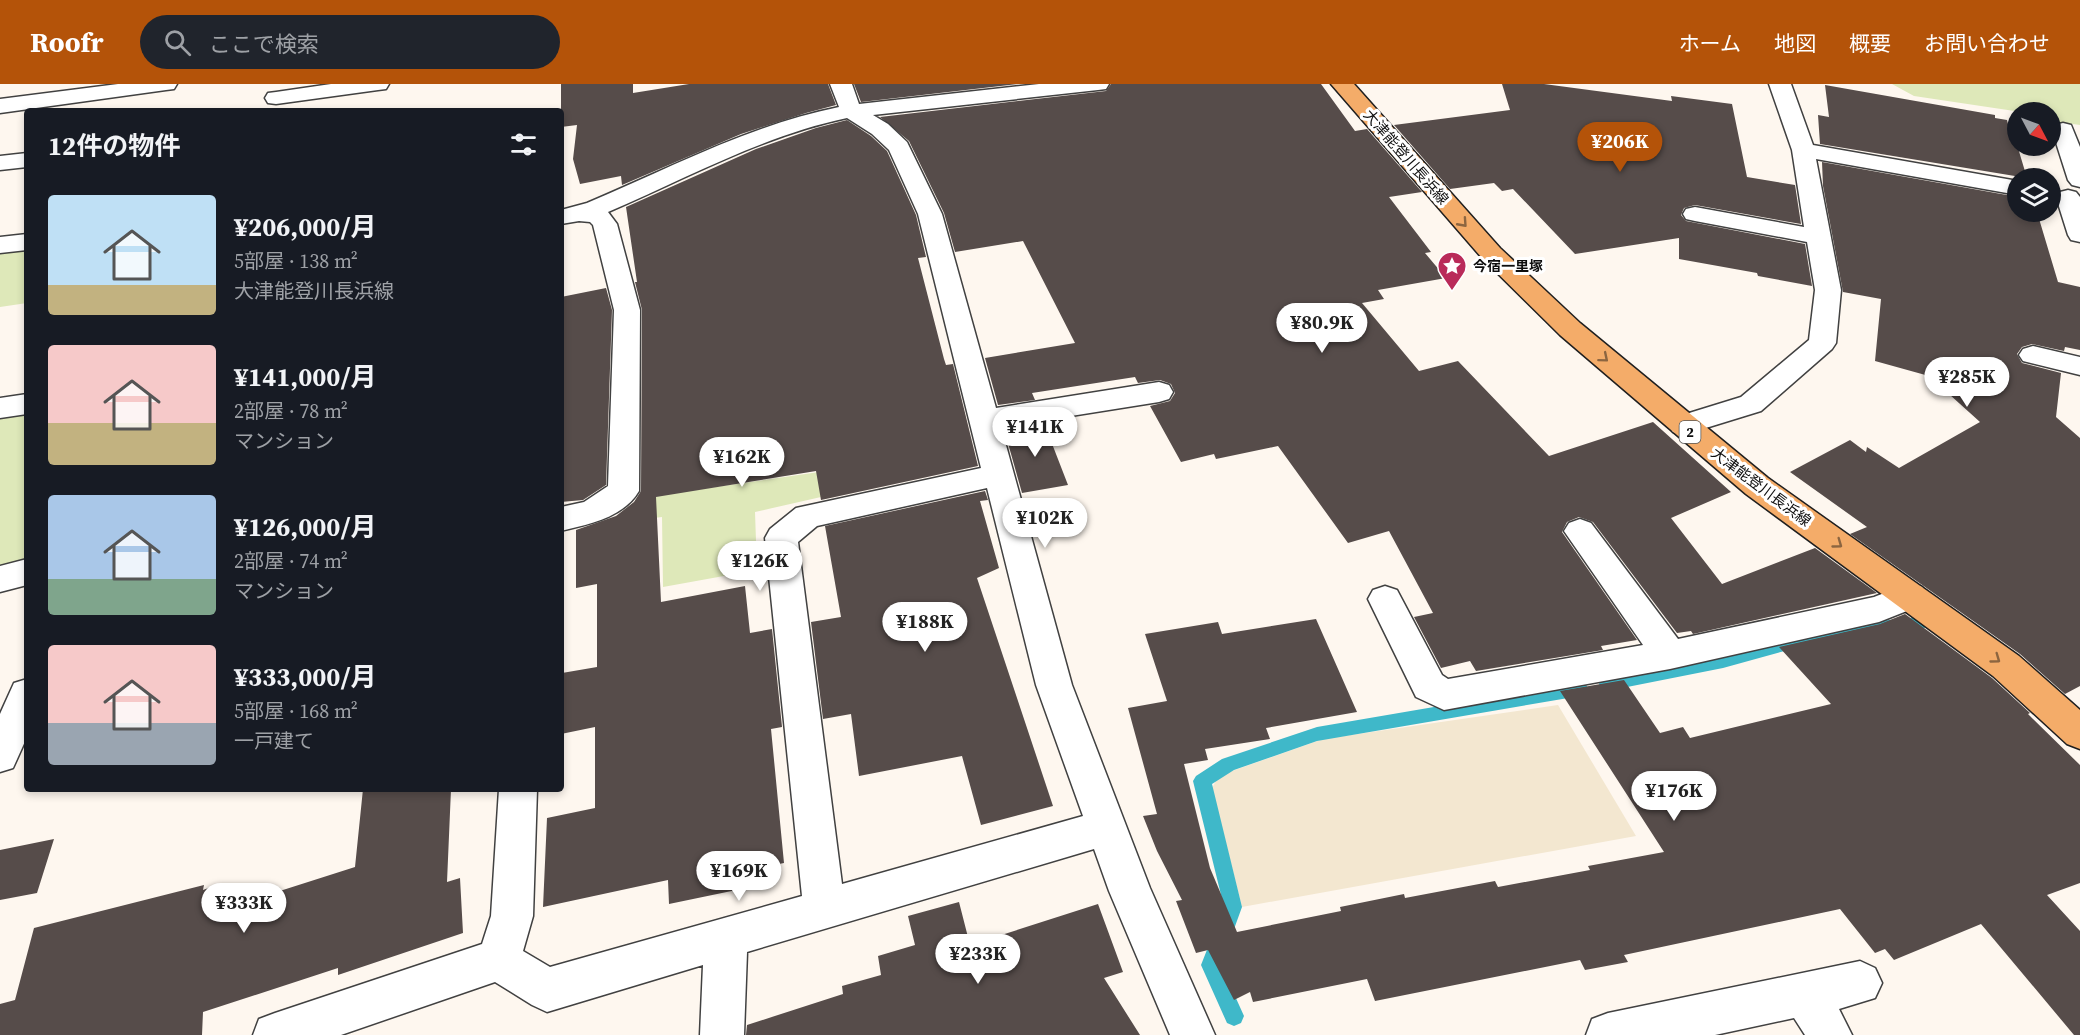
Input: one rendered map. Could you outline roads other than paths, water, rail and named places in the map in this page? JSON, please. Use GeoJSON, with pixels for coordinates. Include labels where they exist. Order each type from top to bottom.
{"type":"FeatureCollection","features":[{"type":"Feature","properties":{"kind":"main road","name":"大津能登川長浜線"},"geometry":{"type":"LineString","coordinates":[[1342,84],[1491,253],[1570,329],[1756,486],[2006,666],[2080,733]]}},
{"type":"Feature","properties":{"kind":"street"},"geometry":{"type":"LineString","coordinates":[[0,106],[166,84]]}},
{"type":"Feature","properties":{"kind":"street"},"geometry":{"type":"LineString","coordinates":[[276,98],[378,84]]}},
{"type":"Feature","properties":{"kind":"street"},"geometry":{"type":"LineString","coordinates":[[1683,425],[1751,404],[1822,343],[1828,290],[1803,150],[1780,84]]}},
{"type":"Feature","properties":{"kind":"street"},"geometry":{"type":"LineString","coordinates":[[571,215],[773,133],[822,116],[846,97],[1084,85]]}},
{"type":"Feature","properties":{"kind":"street"},"geometry":{"type":"LineString","coordinates":[[846,97],[899,147],[930,214],[1054,686],[1130,891],[1193,1035]]}},
{"type":"Feature","properties":{"kind":"street"},"geometry":{"type":"LineString","coordinates":[[2063,130],[2070,193],[2080,235]]}},
{"type":"Feature","properties":{"kind":"street"},"geometry":{"type":"LineString","coordinates":[[1803,150],[2007,186]]}},
{"type":"Feature","properties":{"kind":"street"},"geometry":{"type":"LineString","coordinates":[[0,163],[24,159]]}},
{"type":"Feature","properties":{"kind":"street"},"geometry":{"type":"LineString","coordinates":[[1695,214],[1819,237]]}},
{"type":"Feature","properties":{"kind":"street"},"geometry":{"type":"LineString","coordinates":[[564,518],[593,512],[623,491],[627,310],[605,224],[598,216],[571,215]]}},
{"type":"Feature","properties":{"kind":"street"},"geometry":{"type":"LineString","coordinates":[[0,245],[24,242]]}},
{"type":"Feature","properties":{"kind":"street"},"geometry":{"type":"LineString","coordinates":[[2033,355],[2080,366]]}},
{"type":"Feature","properties":{"kind":"street"},"geometry":{"type":"LineString","coordinates":[[984,420],[1159,392]]}},
{"type":"Feature","properties":{"kind":"street"},"geometry":{"type":"LineString","coordinates":[[0,408],[24,404]]}},
{"type":"Feature","properties":{"kind":"street"},"geometry":{"type":"LineString","coordinates":[[824,908],[780,538],[807,516],[998,475]]}},
{"type":"Feature","properties":{"kind":"street"},"geometry":{"type":"LineString","coordinates":[[1580,531],[1670,655]]}},
{"type":"Feature","properties":{"kind":"street"},"geometry":{"type":"LineString","coordinates":[[0,579],[24,573]]}},
{"type":"Feature","properties":{"kind":"street"},"geometry":{"type":"LineString","coordinates":[[1385,599],[1429,686],[1444,695],[1670,655],[1879,609],[1911,596]]}},
{"type":"Feature","properties":{"kind":"street"},"geometry":{"type":"LineString","coordinates":[[0,756],[24,701]]}},
{"type":"Feature","properties":{"kind":"street"},"geometry":{"type":"LineString","coordinates":[[499,960],[512,916],[518,792]]}},
{"type":"Feature","properties":{"kind":"street"},"geometry":{"type":"LineString","coordinates":[[499,960],[547,990],[1107,827]]}},
{"type":"Feature","properties":{"kind":"street"},"geometry":{"type":"LineString","coordinates":[[722,1035],[726,937]]}},
{"type":"Feature","properties":{"kind":"street"},"geometry":{"type":"LineString","coordinates":[[275,1035],[499,960]]}},
{"type":"Feature","properties":{"kind":"street"},"geometry":{"type":"LineString","coordinates":[[1608,1035],[1860,983]]}},
{"type":"Feature","properties":{"kind":"street"},"geometry":{"type":"LineString","coordinates":[[1805,995],[1830,1035]]}},
{"type":"Feature","properties":{"kind":"waterway"},"geometry":{"type":"LineString","coordinates":[[1607,684],[1723,661],[1835,631],[1921,623]]}},
{"type":"Feature","properties":{"kind":"waterway"},"geometry":{"type":"LineString","coordinates":[[1234,1016],[1211,965],[1233,907],[1202,781],[1228,764],[1317,734],[1580,689]]}},
{"type":"Feature","properties":{"kind":"place","name":"今宿一里塚"},"geometry":{"type":"Point","coordinates":[1452,292]}}]}
